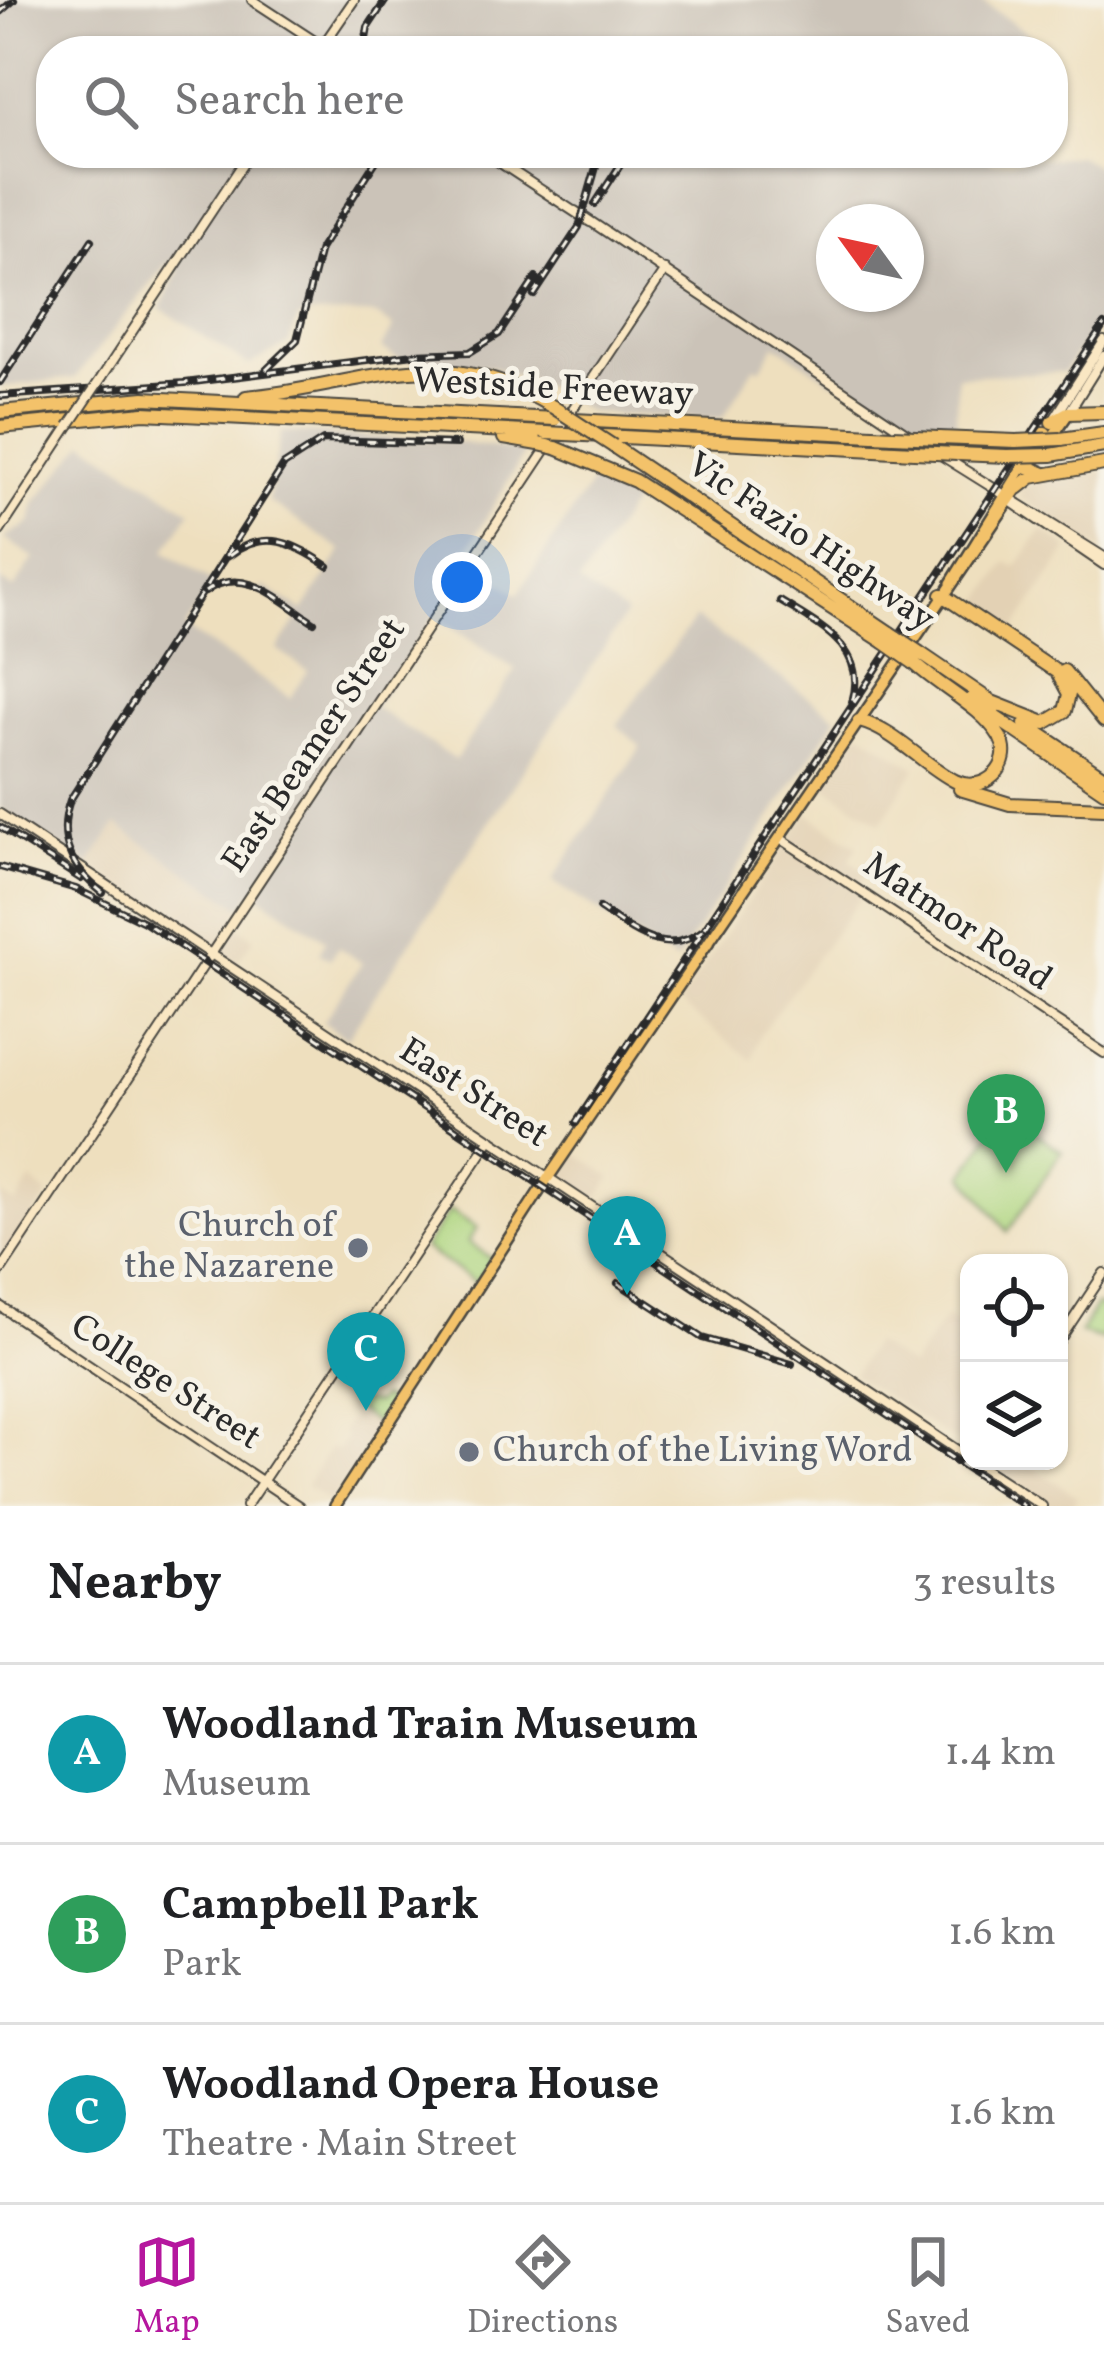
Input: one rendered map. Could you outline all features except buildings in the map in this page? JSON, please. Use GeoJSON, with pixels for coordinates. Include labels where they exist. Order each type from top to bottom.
{"type":"FeatureCollection","features":[{"type":"Feature","properties":{"kind":"highway","name":"Vic Fazio Highway"},"geometry":{"type":"LineString","coordinates":[[190,400],[259,396],[375,372],[431,370],[497,381],[613,446],[1104,790]]}},
{"type":"Feature","properties":{"kind":"highway","name":"Westside Freeway"},"geometry":{"type":"LineString","coordinates":[[5,410],[101,399],[190,400],[554,413],[574,420],[1016,441],[1104,433]]}},
{"type":"Feature","properties":{"kind":"highway"},"geometry":{"type":"LineString","coordinates":[[1046,474],[1030,470],[1048,428],[1068,413],[1104,412]]}},
{"type":"Feature","properties":{"kind":"highway","name":"Westside Freeway"},"geometry":{"type":"LineString","coordinates":[[0,427],[144,413],[437,428]]}},
{"type":"Feature","properties":{"kind":"highway","name":"Vic Fazio Highway"},"geometry":{"type":"LineString","coordinates":[[437,428],[543,438],[635,481],[887,638]]}},
{"type":"Feature","properties":{"kind":"highway","name":"Westside Freeway"},"geometry":{"type":"LineString","coordinates":[[543,438],[565,434],[1006,456],[1104,446]]}},
{"type":"Feature","properties":{"kind":"highway"},"geometry":{"type":"LineString","coordinates":[[1007,497],[1046,474],[1104,464]]}},
{"type":"Feature","properties":{"kind":"highway"},"geometry":{"type":"LineString","coordinates":[[946,590],[1057,672],[1069,694],[1065,711],[1046,723],[992,702]]}},
{"type":"Feature","properties":{"kind":"highway"},"geometry":{"type":"LineString","coordinates":[[946,590],[1069,675],[1104,721]]}},
{"type":"Feature","properties":{"kind":"highway"},"geometry":{"type":"LineString","coordinates":[[860,721],[959,784],[981,784],[993,777],[1004,757],[999,736],[917,658]]}},
{"type":"Feature","properties":{"kind":"highway","name":"Vic Fazio Highway"},"geometry":{"type":"LineString","coordinates":[[917,658],[1104,777]]}},
{"type":"Feature","properties":{"kind":"highway"},"geometry":{"type":"LineString","coordinates":[[860,721],[981,799],[1104,808]]}},
{"type":"Feature","properties":{"kind":"main road"},"geometry":{"type":"LineString","coordinates":[[510,1244],[860,721],[972,544],[1068,413]]}},
{"type":"Feature","properties":{"kind":"main road"},"geometry":{"type":"LineString","coordinates":[[946,590],[966,565],[1048,428]]}},
{"type":"Feature","properties":{"kind":"main road"},"geometry":{"type":"LineString","coordinates":[[966,565],[972,544]]}},
{"type":"Feature","properties":{"kind":"main road"},"geometry":{"type":"LineString","coordinates":[[335,1506],[551,1178]]}},
{"type":"Feature","properties":{"kind":"street"},"geometry":{"type":"LineString","coordinates":[[252,0],[304,36]]}},
{"type":"Feature","properties":{"kind":"street"},"geometry":{"type":"LineString","coordinates":[[332,36],[354,0]]}},
{"type":"Feature","properties":{"kind":"street"},"geometry":{"type":"LineString","coordinates":[[0,531],[240,168]]}},
{"type":"Feature","properties":{"kind":"street"},"geometry":{"type":"LineString","coordinates":[[507,168],[1104,561]]}},
{"type":"Feature","properties":{"kind":"street","name":"East Beamer Street"},"geometry":{"type":"LineString","coordinates":[[0,1272],[664,270]]}},
{"type":"Feature","properties":{"kind":"street"},"geometry":{"type":"LineString","coordinates":[[1048,428],[1104,341]]}},
{"type":"Feature","properties":{"kind":"street"},"geometry":{"type":"LineString","coordinates":[[1068,413],[1104,356]]}},
{"type":"Feature","properties":{"kind":"street"},"geometry":{"type":"LineString","coordinates":[[1007,497],[1053,534],[1083,544],[1104,561]]}},
{"type":"Feature","properties":{"kind":"street","name":"East Street"},"geometry":{"type":"LineString","coordinates":[[0,814],[960,1451]]}},
{"type":"Feature","properties":{"kind":"street","name":"Matmor Road"},"geometry":{"type":"LineString","coordinates":[[780,838],[1104,1054]]}},
{"type":"Feature","properties":{"kind":"street"},"geometry":{"type":"LineString","coordinates":[[246,1506],[491,1139]]}},
{"type":"Feature","properties":{"kind":"street"},"geometry":{"type":"LineString","coordinates":[[1068,1327],[1104,1273]]}},
{"type":"Feature","properties":{"kind":"street","name":"College Street"},"geometry":{"type":"LineString","coordinates":[[0,1306],[299,1506]]}},
{"type":"Feature","properties":{"kind":"street","name":"East Street"},"geometry":{"type":"LineString","coordinates":[[988,1470],[1042,1506]]}},
{"type":"Feature","properties":{"kind":"shaded area"},"geometry":{"type":"Polygon","coordinates":[[[0,0],[980,0],[1031,36],[36,36],[36,168],[1068,168],[1068,157],[1078,156],[1104,170],[1104,313],[1064,372],[957,376],[956,423],[904,422],[840,377],[835,383],[775,344],[761,369],[755,366],[723,418],[588,412],[550,388],[492,367],[400,360],[381,348],[394,327],[373,314],[307,315],[298,319],[288,344],[249,365],[160,308],[179,271],[167,263],[75,378],[0,387],[0,0]]]}},
{"type":"Feature","properties":{"kind":"shaded area"},"geometry":{"type":"Polygon","coordinates":[[[281,432],[449,441],[525,452],[463,557],[518,594],[597,474],[635,499],[579,583],[626,614],[347,1038],[323,1022],[362,963],[338,947],[330,959],[319,953],[326,940],[253,891],[241,907],[116,825],[89,865],[0,808],[0,580],[14,589],[34,558],[4,538],[30,523],[34,504],[85,442],[191,511],[165,551],[214,583],[184,628],[290,698],[308,671],[277,650],[299,617],[260,591],[263,586],[303,611],[342,551],[268,501],[281,432]],[[434,616],[374,707],[455,760],[516,670],[434,616]]]}},
{"type":"Feature","properties":{"kind":"shaded area"},"geometry":{"type":"Polygon","coordinates":[[[1104,471],[1104,552],[1021,498],[1020,490],[1040,479],[1104,471]]]}},
{"type":"Feature","properties":{"kind":"shaded area"},"geometry":{"type":"Polygon","coordinates":[[[1042,530],[1069,548],[1015,629],[979,604],[1007,562],[1016,567],[1042,530]]]}},
{"type":"Feature","properties":{"kind":"shaded area"},"geometry":{"type":"Polygon","coordinates":[[[695,618],[837,717],[676,962],[552,881],[641,747],[617,725],[695,618]]]}},
{"type":"Feature","properties":{"kind":"shaded area"},"geometry":{"type":"Polygon","coordinates":[[[860,731],[916,768],[881,823],[824,785],[860,731]]]}},
{"type":"Feature","properties":{"kind":"shaded area"},"geometry":{"type":"Polygon","coordinates":[[[807,813],[858,846],[849,860],[867,872],[859,885],[859,899],[760,1034],[752,1060],[679,1003],[807,813]]]}},
{"type":"Feature","properties":{"kind":"shaded area"},"geometry":{"type":"Polygon","coordinates":[[[116,825],[241,907],[232,922],[254,938],[237,963],[89,865],[116,825]]]}},
{"type":"Feature","properties":{"kind":"shaded area"},"geometry":{"type":"Polygon","coordinates":[[[575,1152],[612,1177],[597,1200],[562,1177],[575,1152]]]}},
{"type":"Feature","properties":{"kind":"shaded area"},"geometry":{"type":"Polygon","coordinates":[[[31,1180],[48,1195],[0,1267],[0,1194],[16,1204],[31,1180]]]}},
{"type":"Feature","properties":{"kind":"shaded area"},"geometry":{"type":"Polygon","coordinates":[[[945,1317],[960,1326],[960,1444],[853,1375],[873,1343],[911,1367],[945,1317]]]}},
{"type":"Feature","properties":{"kind":"shaded area"},"geometry":{"type":"Polygon","coordinates":[[[356,1410],[381,1426],[330,1502],[305,1486],[330,1448],[337,1451],[346,1437],[341,1433],[356,1410]]]}},
{"type":"Feature","properties":{"kind":"shaded area"},"geometry":{"type":"Polygon","coordinates":[[[998,1470],[1038,1470],[1078,1497],[1072,1506],[1049,1506],[998,1470]]]}},
{"type":"Feature","properties":{"kind":"green space"},"geometry":{"type":"Polygon","coordinates":[[[1005,1112],[1062,1151],[1008,1232],[964,1175],[1005,1112]]]}},
{"type":"Feature","properties":{"kind":"green space"},"geometry":{"type":"Polygon","coordinates":[[[450,1210],[477,1228],[468,1242],[492,1259],[476,1283],[424,1248],[450,1210]]]}},
{"type":"Feature","properties":{"kind":"green space"},"geometry":{"type":"Polygon","coordinates":[[[1096,1305],[1104,1307],[1104,1340],[1080,1333],[1096,1305]]]}},
{"type":"Feature","properties":{"kind":"green space"},"geometry":{"type":"Polygon","coordinates":[[[381,1397],[394,1405],[380,1426],[356,1410],[363,1401],[376,1403],[381,1397]]]}},
{"type":"Feature","properties":{"kind":"railway"},"geometry":{"type":"LineString","coordinates":[[0,12],[14,0]]}},
{"type":"Feature","properties":{"kind":"railway"},"geometry":{"type":"LineString","coordinates":[[366,36],[386,0]]}},
{"type":"Feature","properties":{"kind":"railway"},"geometry":{"type":"LineString","coordinates":[[266,370],[297,340],[320,249],[371,168]]}},
{"type":"Feature","properties":{"kind":"railway"},"geometry":{"type":"LineString","coordinates":[[534,295],[579,227],[596,168]]}},
{"type":"Feature","properties":{"kind":"railway"},"geometry":{"type":"LineString","coordinates":[[595,204],[618,168]]}},
{"type":"Feature","properties":{"kind":"railway"},"geometry":{"type":"LineString","coordinates":[[0,382],[92,240]]}},
{"type":"Feature","properties":{"kind":"railway"},"geometry":{"type":"LineString","coordinates":[[0,396],[185,383],[414,354],[470,352],[499,334],[536,278]]}},
{"type":"Feature","properties":{"kind":"railway"},"geometry":{"type":"LineString","coordinates":[[576,1123],[1104,325]]}},
{"type":"Feature","properties":{"kind":"railway"},"geometry":{"type":"LineString","coordinates":[[103,893],[75,864],[66,841],[70,800],[284,465],[323,440],[457,444]]}},
{"type":"Feature","properties":{"kind":"railway"},"geometry":{"type":"LineString","coordinates":[[229,556],[255,542],[280,542],[328,566]]}},
{"type":"Feature","properties":{"kind":"railway"},"geometry":{"type":"LineString","coordinates":[[205,592],[219,584],[247,583],[314,622]]}},
{"type":"Feature","properties":{"kind":"railway"},"geometry":{"type":"LineString","coordinates":[[780,601],[824,629],[847,653],[855,683],[852,702]]}},
{"type":"Feature","properties":{"kind":"railway"},"geometry":{"type":"LineString","coordinates":[[0,827],[81,879]]}},
{"type":"Feature","properties":{"kind":"railway"},"geometry":{"type":"LineString","coordinates":[[0,867],[76,889],[144,922],[1024,1506]]}},
{"type":"Feature","properties":{"kind":"railway"},"geometry":{"type":"LineString","coordinates":[[599,908],[638,934],[664,942],[678,942],[707,927]]}},
{"type":"Feature","properties":{"kind":"railway"},"geometry":{"type":"LineString","coordinates":[[618,1283],[702,1338],[792,1364]]}},
{"type":"Feature","properties":{"kind":"place","name":"Campbell Park"},"geometry":{"type":"Point","coordinates":[1006,1173]}},
{"type":"Feature","properties":{"kind":"place","name":"Church of the Nazarene"},"geometry":{"type":"Point","coordinates":[358,1248]}},
{"type":"Feature","properties":{"kind":"place","name":"Woodland Train Museum"},"geometry":{"type":"Point","coordinates":[627,1295]}},
{"type":"Feature","properties":{"kind":"place","name":"Woodland Opera House"},"geometry":{"type":"Point","coordinates":[366,1411]}},
{"type":"Feature","properties":{"kind":"place","name":"Church of the Living Word"},"geometry":{"type":"Point","coordinates":[469,1452]}}]}
